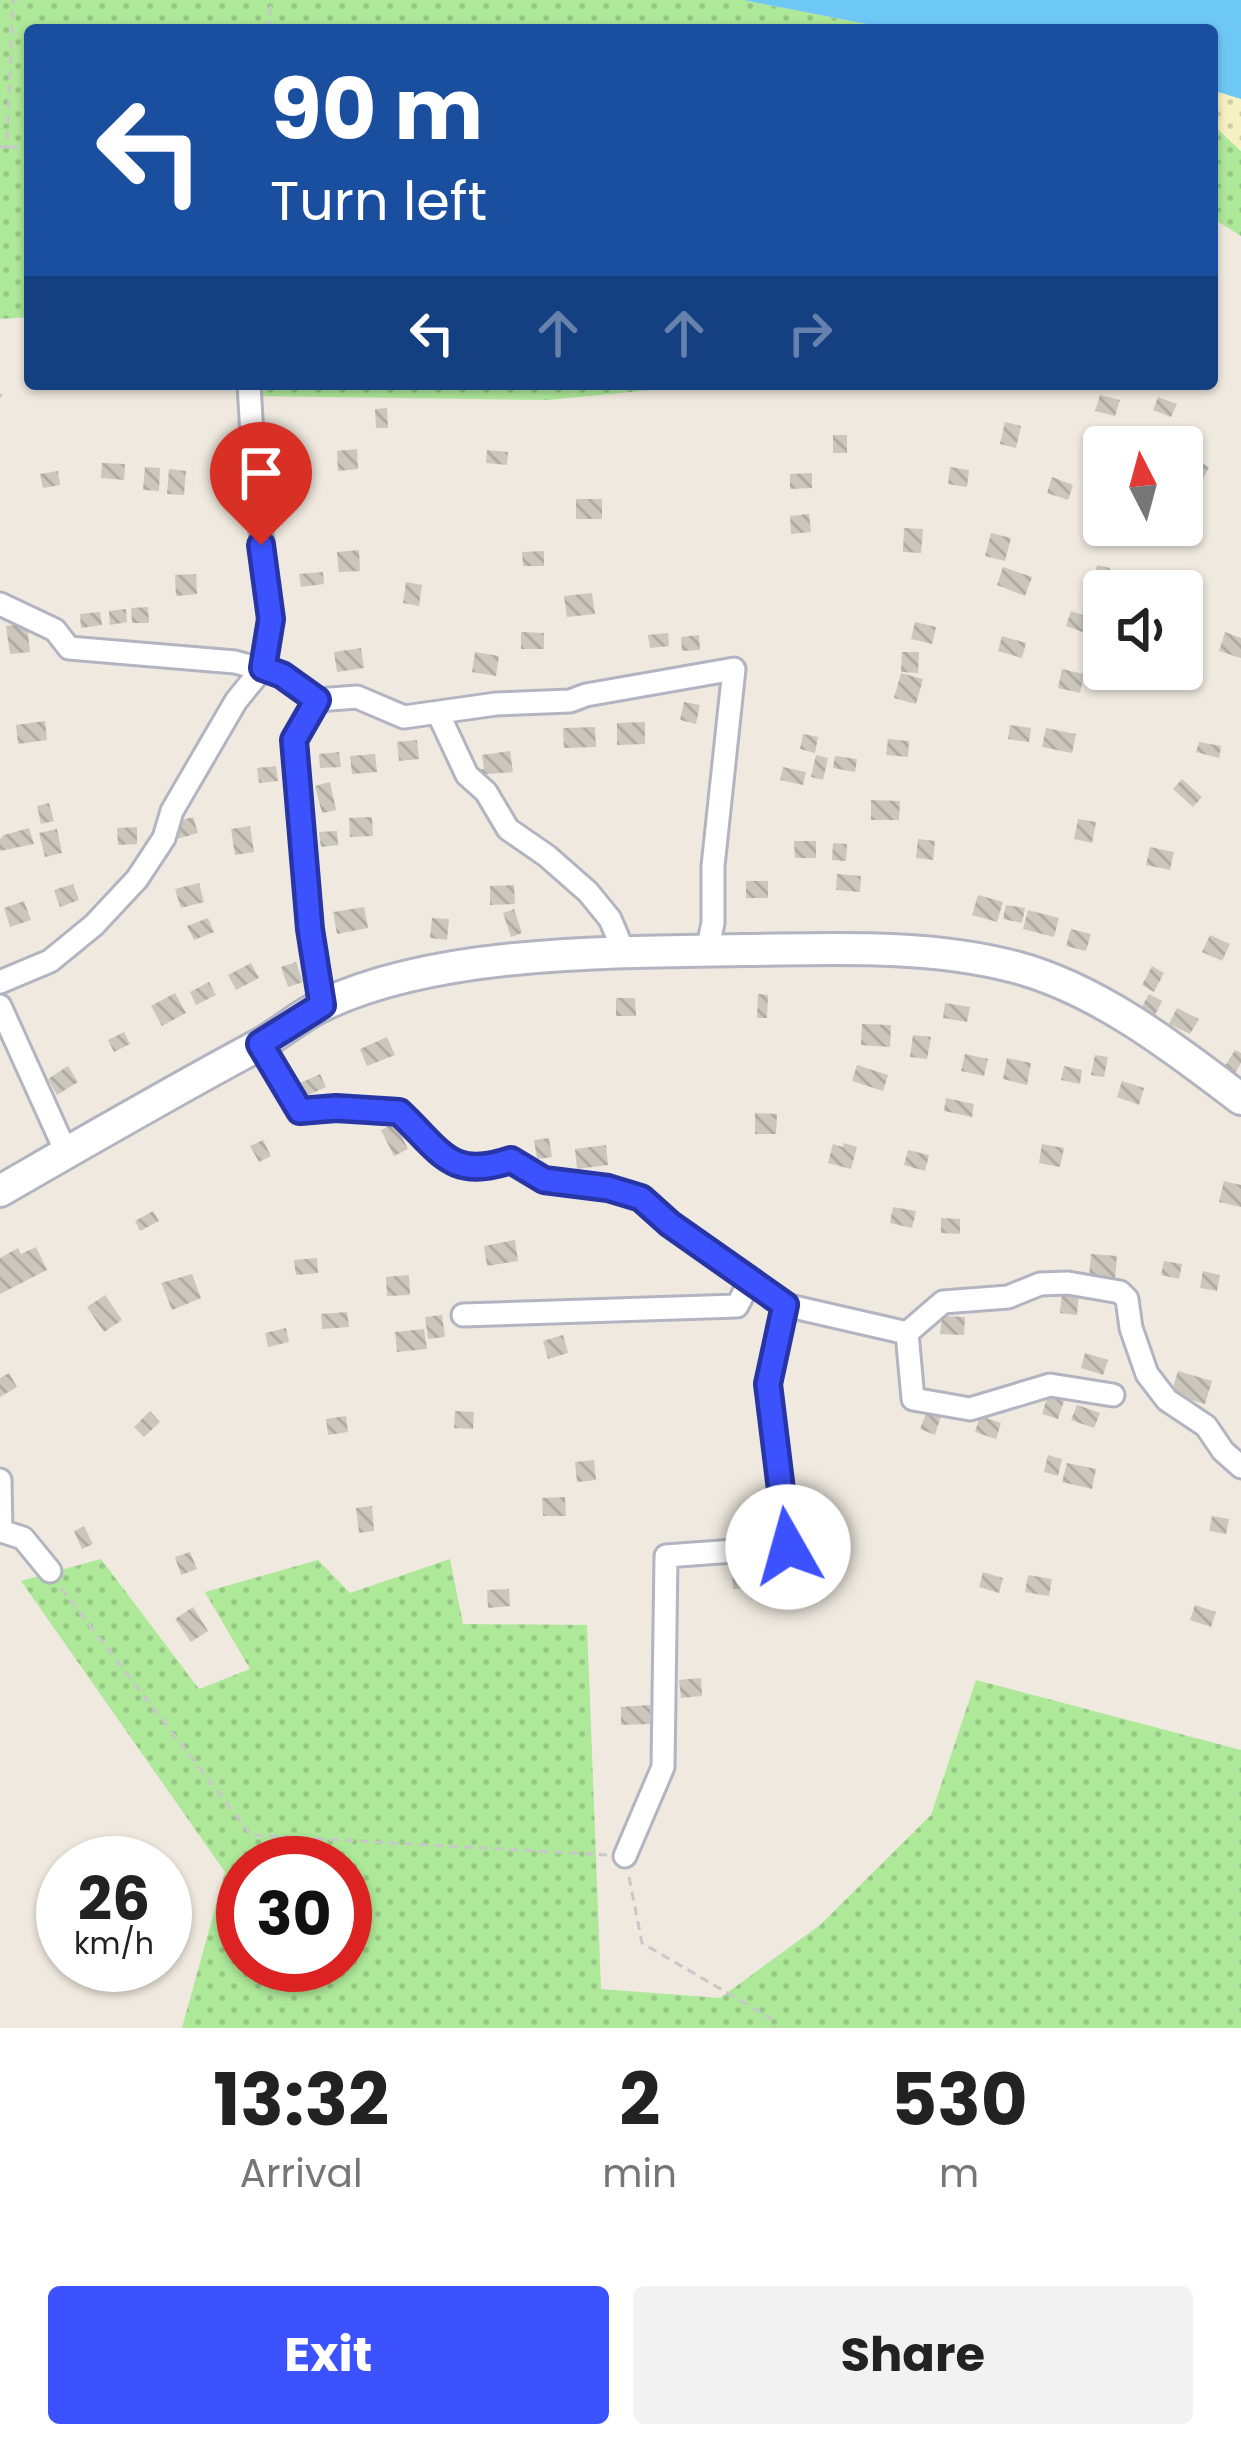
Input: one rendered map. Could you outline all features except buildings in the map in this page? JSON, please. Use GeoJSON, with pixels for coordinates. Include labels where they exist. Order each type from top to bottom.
{"type":"FeatureCollection","features":[{"type":"Feature","properties":{"kind":"main road"},"geometry":{"type":"LineString","coordinates":[[0,1191],[322,1005],[380,985],[488,963],[624,952],[920,952],[1014,966],[1072,987],[1187,1058],[1241,1099]]}},
{"type":"Feature","properties":{"kind":"street"},"geometry":{"type":"LineString","coordinates":[[0,982],[50,961],[94,925],[137,879],[164,838],[172,811],[236,701],[263,668],[271,619],[258,506],[263,481],[252,436],[249,390]]}},
{"type":"Feature","properties":{"kind":"street"},"geometry":{"type":"LineString","coordinates":[[0,604],[55,630],[69,648],[235,662],[282,675],[317,700],[357,697],[404,717],[496,704],[570,701],[734,670],[713,866],[713,923],[706,951]]}},
{"type":"Feature","properties":{"kind":"street"},"geometry":{"type":"LineString","coordinates":[[317,700],[294,740],[310,929],[322,1005]]}},
{"type":"Feature","properties":{"kind":"street"},"geometry":{"type":"LineString","coordinates":[[438,713],[467,775],[486,792],[508,829],[588,892],[610,919],[624,952]]}},
{"type":"Feature","properties":{"kind":"street"},"geometry":{"type":"LineString","coordinates":[[0,1006],[66,1152]]}},
{"type":"Feature","properties":{"kind":"street"},"geometry":{"type":"LineString","coordinates":[[260,1044],[300,1111],[399,1112],[457,1166],[481,1170],[511,1160],[544,1180],[608,1188],[641,1198],[785,1305],[907,1333]]}},
{"type":"Feature","properties":{"kind":"street"},"geometry":{"type":"LineString","coordinates":[[463,1316],[737,1306],[750,1281]]}},
{"type":"Feature","properties":{"kind":"street"},"geometry":{"type":"LineString","coordinates":[[907,1333],[943,1302],[1008,1297],[1040,1284],[1068,1282],[1120,1292],[1127,1299],[1131,1328],[1147,1373],[1167,1400],[1206,1426],[1222,1451],[1241,1467]]}},
{"type":"Feature","properties":{"kind":"street"},"geometry":{"type":"LineString","coordinates":[[625,1856],[663,1767],[666,1556],[788,1547],[768,1384],[785,1305]]}},
{"type":"Feature","properties":{"kind":"street"},"geometry":{"type":"LineString","coordinates":[[907,1333],[913,1399],[970,1409],[1050,1385],[1114,1395]]}},
{"type":"Feature","properties":{"kind":"street"},"geometry":{"type":"LineString","coordinates":[[0,1480],[1,1531],[23,1538],[50,1571]]}},
{"type":"Feature","properties":{"kind":"path"},"geometry":{"type":"LineString","coordinates":[[7,147],[13,0]]}},
{"type":"Feature","properties":{"kind":"path"},"geometry":{"type":"LineString","coordinates":[[0,147],[24,147]]}},
{"type":"Feature","properties":{"kind":"path"},"geometry":{"type":"LineString","coordinates":[[50,1571],[251,1835],[625,1856],[642,1942],[772,2019],[774,2028]]}},
{"type":"Feature","properties":{"kind":"green space"},"geometry":{"type":"Polygon","coordinates":[[[0,0],[743,0],[867,24],[24,24],[24,317],[0,319],[0,0]]]}},
{"type":"Feature","properties":{"kind":"green space"},"geometry":{"type":"Polygon","coordinates":[[[1218,130],[1241,151],[1241,236],[1218,222],[1218,130]]]}},
{"type":"Feature","properties":{"kind":"green space"},"geometry":{"type":"Polygon","coordinates":[[[249,390],[652,390],[548,400],[249,396],[249,390]]]}},
{"type":"Feature","properties":{"kind":"green space"},"geometry":{"type":"Polygon","coordinates":[[[101,1559],[199,1689],[250,1669],[205,1592],[318,1560],[350,1593],[450,1559],[463,1624],[587,1625],[601,1989],[720,1998],[820,1925],[931,1815],[976,1680],[1241,1750],[1241,2028],[182,2028],[216,1905],[216,1992],[372,1992],[372,1836],[216,1836],[216,1859],[21,1581],[101,1559]]]}},
{"type":"Feature","properties":{"kind":"sand"},"geometry":{"type":"Polygon","coordinates":[[[1218,92],[1241,99],[1241,151],[1218,130],[1218,92]]]}},
{"type":"Feature","properties":{"kind":"water"},"geometry":{"type":"Polygon","coordinates":[[[743,0],[1241,0],[1241,99],[1218,92],[1218,24],[867,24],[743,0]]]}},
{"type":"Feature","properties":{"kind":"route"},"geometry":{"type":"LineString","coordinates":[[261,545],[271,619],[263,668],[282,675],[317,700],[294,740],[310,929],[322,1005],[260,1044],[300,1111],[399,1112],[457,1166],[481,1170],[511,1160],[544,1180],[608,1188],[641,1198],[785,1305],[768,1384],[788,1547]]}}]}
